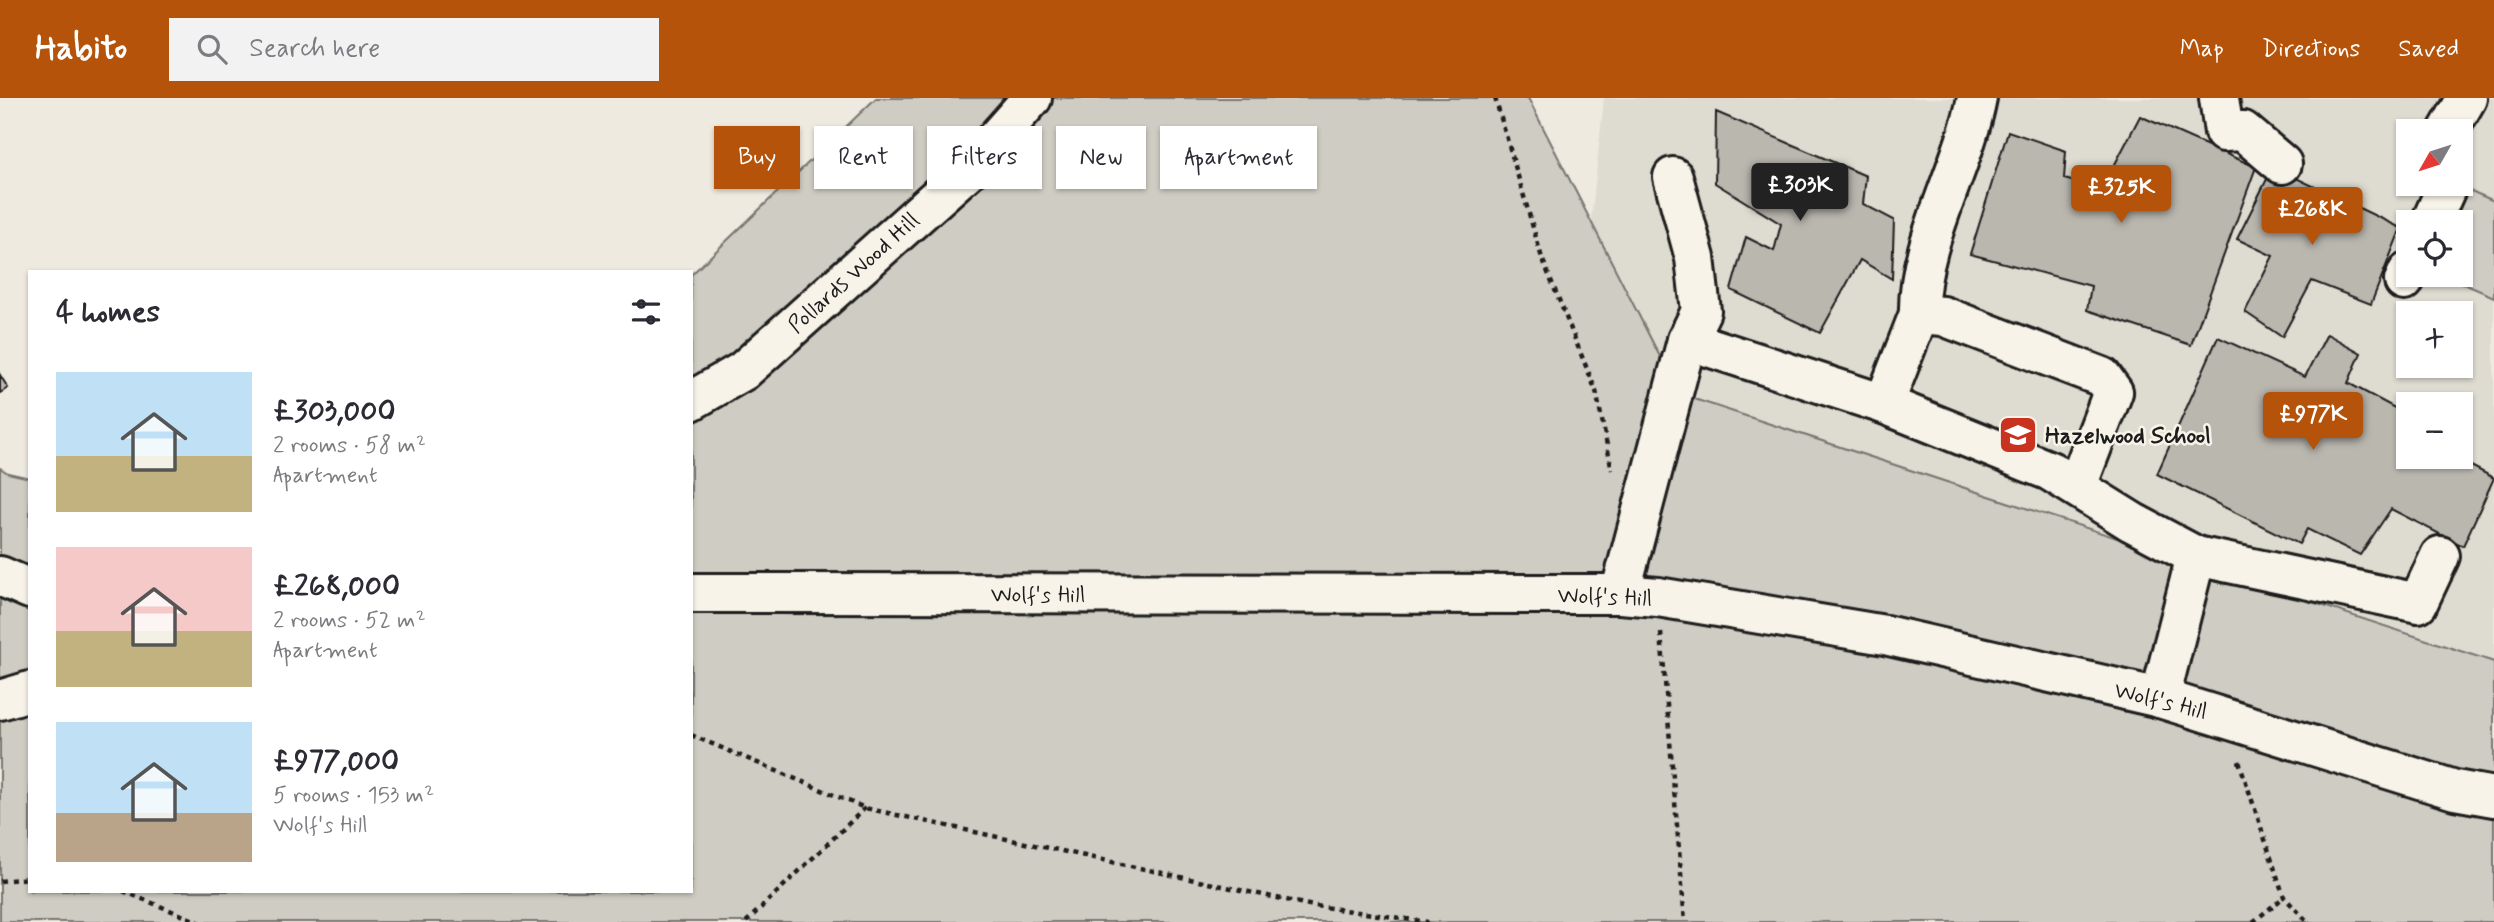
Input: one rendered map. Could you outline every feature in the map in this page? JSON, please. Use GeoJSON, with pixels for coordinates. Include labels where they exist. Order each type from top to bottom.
{"type":"FeatureCollection","features":[{"type":"Feature","properties":{"kind":"street","name":"Pollards Wood Hill"},"geometry":{"type":"LineString","coordinates":[[693,400],[743,371],[968,170],[1032,98]]}},
{"type":"Feature","properties":{"kind":"street"},"geometry":{"type":"LineString","coordinates":[[1884,404],[1919,314],[1918,294],[1977,98]]}},
{"type":"Feature","properties":{"kind":"street"},"geometry":{"type":"LineString","coordinates":[[2219,98],[2224,132],[2243,131],[2282,164]]}},
{"type":"Feature","properties":{"kind":"street"},"geometry":{"type":"LineString","coordinates":[[2455,119],[2467,98]]}},
{"type":"Feature","properties":{"kind":"street"},"geometry":{"type":"LineString","coordinates":[[1620,594],[1688,340],[1700,311],[1695,258],[1673,177]]}},
{"type":"Feature","properties":{"kind":"street"},"geometry":{"type":"LineString","coordinates":[[1919,314],[1943,316],[2102,377],[2113,392],[2077,486]]}},
{"type":"Feature","properties":{"kind":"street"},"geometry":{"type":"LineString","coordinates":[[1688,340],[1884,404],[2050,471],[2132,522],[2196,556],[2418,603],[2440,556]]}},
{"type":"Feature","properties":{"kind":"street"},"geometry":{"type":"LineString","coordinates":[[2160,698],[2196,556]]}},
{"type":"Feature","properties":{"kind":"street"},"geometry":{"type":"LineString","coordinates":[[0,576],[28,588]]}},
{"type":"Feature","properties":{"kind":"street","name":"Wolf's Hill"},"geometry":{"type":"LineString","coordinates":[[693,593],[1620,594],[1658,597],[1885,635],[2160,698],[2225,716],[2455,790],[2494,797]]}},
{"type":"Feature","properties":{"kind":"street"},"geometry":{"type":"LineString","coordinates":[[0,700],[28,692]]}},
{"type":"Feature","properties":{"kind":"path"},"geometry":{"type":"LineString","coordinates":[[1496,98],[1542,258],[1597,391],[1612,475]]}},
{"type":"Feature","properties":{"kind":"path"},"geometry":{"type":"LineString","coordinates":[[1658,597],[1685,922]]}},
{"type":"Feature","properties":{"kind":"path"},"geometry":{"type":"LineString","coordinates":[[2225,716],[2284,897],[2308,922]]}},
{"type":"Feature","properties":{"kind":"path"},"geometry":{"type":"LineString","coordinates":[[693,736],[865,808],[1309,905],[1427,922]]}},
{"type":"Feature","properties":{"kind":"path"},"geometry":{"type":"LineString","coordinates":[[746,922],[865,808]]}},
{"type":"Feature","properties":{"kind":"path"},"geometry":{"type":"LineString","coordinates":[[0,881],[28,878]]}},
{"type":"Feature","properties":{"kind":"path"},"geometry":{"type":"LineString","coordinates":[[128,893],[200,922]]}},
{"type":"Feature","properties":{"kind":"path"},"geometry":{"type":"LineString","coordinates":[[2253,922],[2284,897]]}},
{"type":"Feature","properties":{"kind":"shaded area"},"geometry":{"type":"Polygon","coordinates":[[[876,98],[1528,98],[1679,394],[2494,662],[2494,922],[0,922],[0,468],[8,473],[28,478],[28,893],[693,893],[693,273],[781,189],[800,189],[800,171],[814,157],[814,189],[913,189],[913,126],[847,126],[876,98]]]}},
{"type":"Feature","properties":{"kind":"shaded area","name":"Hazelwood School"},"geometry":{"type":"Polygon","coordinates":[[[1604,98],[2494,98],[2494,769],[1571,413],[1604,98]]]}},
{"type":"Feature","properties":{"kind":"shaded area"},"geometry":{"type":"Polygon","coordinates":[[[2473,192],[2494,201],[2494,297],[2471,287],[2473,287],[2473,210],[2443,210],[2450,196],[2473,196],[2473,192]]]}},
{"type":"Feature","properties":{"kind":"building"},"geometry":{"type":"Polygon","coordinates":[[[1716,112],[1866,176],[1863,204],[1894,220],[1892,279],[1860,260],[1820,333],[1731,290],[1746,237],[1774,251],[1781,224],[1715,183],[1716,112]]]}},
{"type":"Feature","properties":{"kind":"building"},"geometry":{"type":"Polygon","coordinates":[[[2140,116],[2256,167],[2191,345],[2087,310],[2091,286],[1970,254],[2008,131],[2066,151],[2064,179],[2102,189],[2140,116]]]}},
{"type":"Feature","properties":{"kind":"building"},"geometry":{"type":"Polygon","coordinates":[[[2273,167],[2396,226],[2396,241],[2371,304],[2312,281],[2282,337],[2245,312],[2273,256],[2237,239],[2273,167]]]}},
{"type":"Feature","properties":{"kind":"building","name":"Hazelwood School"},"geometry":{"type":"Polygon","coordinates":[[[2327,334],[2361,353],[2348,383],[2396,409],[2396,469],[2473,467],[2494,478],[2463,546],[2391,509],[2360,555],[2307,529],[2299,544],[2157,474],[2218,337],[2305,377],[2327,334]]]}},
{"type":"Feature","properties":{"kind":"building"},"geometry":{"type":"Polygon","coordinates":[[[0,375],[8,388],[0,393],[0,375]]]}},
{"type":"Feature","properties":{"kind":"place","name":"Hazelwood School"},"geometry":{"type":"Point","coordinates":[2018,435]}}]}
